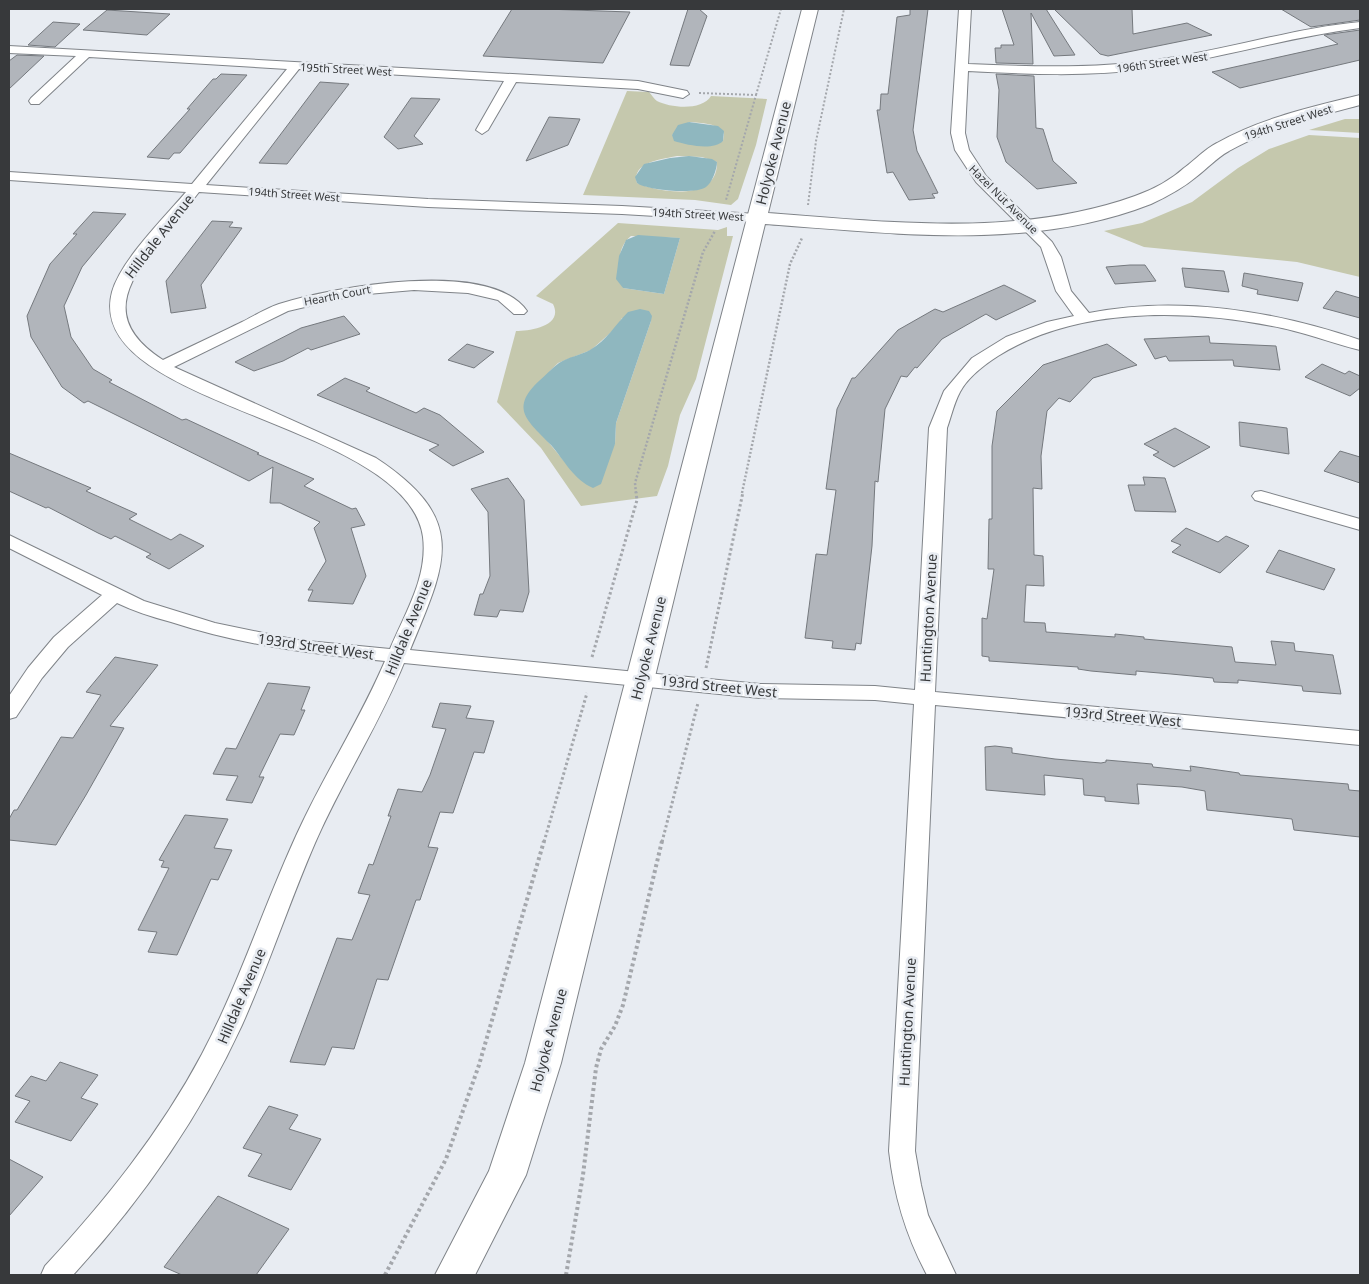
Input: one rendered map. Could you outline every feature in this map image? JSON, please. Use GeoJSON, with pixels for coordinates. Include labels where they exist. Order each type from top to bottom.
{"type":"FeatureCollection","features":[{"type":"Feature","properties":{"kind":"street","name":"Holyoke Avenue"},"geometry":{"type":"LineString","coordinates":[[455,1275],[507,1175],[533,1100],[810,9]]}},
{"type":"Feature","properties":{"kind":"street","name":"Hazel Nut Avenue"},"geometry":{"type":"LineString","coordinates":[[965,9],[959,146],[972,169],[1031,226],[1054,256],[1059,280],[1067,297],[1084,318]]}},
{"type":"Feature","properties":{"kind":"street","name":"196th Street West"},"geometry":{"type":"LineString","coordinates":[[961,67],[1055,71],[1139,67],[1215,54],[1298,35],[1360,25]]}},
{"type":"Feature","properties":{"kind":"street","name":"195th Street West"},"geometry":{"type":"LineString","coordinates":[[9,50],[638,85],[683,94]]}},
{"type":"Feature","properties":{"kind":"street"},"geometry":{"type":"LineString","coordinates":[[35,101],[85,54]]}},
{"type":"Feature","properties":{"kind":"street","name":"Hilldale Avenue"},"geometry":{"type":"LineString","coordinates":[[55,1275],[103,1222],[137,1180],[194,1096],[231,1023],[314,822],[331,786],[371,716],[426,585],[433,557],[429,526],[425,515],[413,498],[396,480],[370,462],[190,381],[162,366],[145,354],[128,336],[119,313],[118,297],[126,276],[133,265],[296,66]]}},
{"type":"Feature","properties":{"kind":"street"},"geometry":{"type":"LineString","coordinates":[[482,130],[512,78]]}},
{"type":"Feature","properties":{"kind":"street","name":"194th Street West"},"geometry":{"type":"LineString","coordinates":[[9,176],[428,203],[622,210],[945,229],[1031,226],[1092,214],[1143,200],[1175,184],[1214,152],[1244,136],[1302,116],[1360,100]]}},
{"type":"Feature","properties":{"kind":"street","name":"Hearth Court"},"geometry":{"type":"LineString","coordinates":[[162,366],[279,310],[315,298],[351,291],[414,285],[468,288],[502,297],[519,311]]}},
{"type":"Feature","properties":{"kind":"street","name":"Huntington Avenue"},"geometry":{"type":"LineString","coordinates":[[942,1275],[925,1246],[912,1214],[902,1151],[938,428],[944,405],[962,377],[992,352],[1039,330],[1084,318],[1154,311],[1218,313],[1292,325],[1360,345]]}},
{"type":"Feature","properties":{"kind":"street"},"geometry":{"type":"LineString","coordinates":[[1261,496],[1360,525]]}},
{"type":"Feature","properties":{"kind":"street","name":"193rd Street West"},"geometry":{"type":"LineString","coordinates":[[9,541],[137,606],[240,636],[297,646],[396,656],[592,665],[641,679],[770,692],[855,692],[1360,738]]}},
{"type":"Feature","properties":{"kind":"street"},"geometry":{"type":"LineString","coordinates":[[9,712],[48,656],[74,629],[114,595]]}},
{"type":"Feature","properties":{"kind":"path"},"geometry":{"type":"LineString","coordinates":[[726,205],[727,193],[782,9]]}},
{"type":"Feature","properties":{"kind":"path"},"geometry":{"type":"LineString","coordinates":[[566,1275],[583,1175],[596,1068],[601,1049],[616,1026],[623,1005],[675,787],[702,685],[790,264],[803,235],[806,221],[816,141],[844,9]]}},
{"type":"Feature","properties":{"kind":"path"},"geometry":{"type":"LineString","coordinates":[[683,94],[711,92],[756,95]]}},
{"type":"Feature","properties":{"kind":"path"},"geometry":{"type":"LineString","coordinates":[[386,1275],[446,1158],[480,1064],[637,500],[635,483],[703,252],[717,228]]}},
{"type":"Feature","properties":{"kind":"green space"},"geometry":{"type":"Polygon","coordinates":[[[627,91],[649,92],[657,101],[686,107],[701,104],[711,96],[767,99],[756,145],[738,199],[731,205],[695,200],[583,195],[627,91]],[[689,122],[672,135],[685,142],[697,145],[709,145],[723,141],[724,134],[722,130],[709,124],[689,122]],[[677,156],[657,160],[643,166],[636,176],[637,183],[659,190],[686,191],[698,189],[708,184],[715,175],[717,162],[702,157],[677,156]]]}},
{"type":"Feature","properties":{"kind":"green space"},"geometry":{"type":"Polygon","coordinates":[[[1345,119],[1360,119],[1360,133],[1309,130],[1345,119]]]}},
{"type":"Feature","properties":{"kind":"green space"},"geometry":{"type":"Polygon","coordinates":[[[1309,135],[1360,138],[1360,277],[1297,262],[1144,247],[1104,231],[1142,223],[1192,202],[1238,168],[1269,149],[1309,135]]]}},
{"type":"Feature","properties":{"kind":"green space"},"geometry":{"type":"Polygon","coordinates":[[[618,223],[718,230],[727,227],[727,236],[733,236],[696,379],[680,415],[668,466],[657,496],[581,506],[541,448],[497,402],[516,331],[544,326],[554,318],[553,304],[536,296],[618,223]],[[631,236],[622,247],[620,254],[623,288],[664,294],[680,238],[631,236]],[[622,318],[617,327],[591,350],[558,363],[550,371],[526,415],[573,472],[615,444],[616,423],[651,321],[622,318]]]}},
{"type":"Feature","properties":{"kind":"water"},"geometry":{"type":"Polygon","coordinates":[[[689,122],[718,126],[724,131],[723,141],[713,146],[707,146],[674,141],[672,135],[678,125],[689,122]]]}},
{"type":"Feature","properties":{"kind":"water"},"geometry":{"type":"Polygon","coordinates":[[[689,156],[712,159],[717,162],[714,176],[706,187],[692,191],[671,191],[650,188],[637,183],[635,177],[644,164],[689,156]]]}},
{"type":"Feature","properties":{"kind":"water"},"geometry":{"type":"Polygon","coordinates":[[[638,235],[680,238],[664,294],[623,288],[616,279],[619,256],[626,240],[638,235]]]}},
{"type":"Feature","properties":{"kind":"water"},"geometry":{"type":"Polygon","coordinates":[[[640,309],[649,311],[652,316],[651,321],[616,423],[615,444],[601,484],[593,488],[575,475],[551,445],[529,422],[525,414],[525,399],[539,381],[556,365],[596,346],[628,312],[640,309]]]}},
{"type":"Feature","properties":{"kind":"building"},"geometry":{"type":"Polygon","coordinates":[[[512,9],[630,12],[603,63],[483,56],[512,9]]]}},
{"type":"Feature","properties":{"kind":"building"},"geometry":{"type":"Polygon","coordinates":[[[688,9],[699,9],[707,16],[689,66],[670,65],[688,9]]]}},
{"type":"Feature","properties":{"kind":"building"},"geometry":{"type":"Polygon","coordinates":[[[910,9],[928,9],[913,130],[917,151],[938,193],[932,194],[935,198],[909,200],[893,172],[887,173],[877,110],[880,110],[881,94],[888,94],[897,17],[910,15],[910,9]]]}},
{"type":"Feature","properties":{"kind":"building"},"geometry":{"type":"Polygon","coordinates":[[[1002,9],[1046,9],[1075,55],[1054,56],[1031,13],[1033,64],[996,63],[995,48],[1001,48],[1001,45],[1014,45],[1002,9]]]}},
{"type":"Feature","properties":{"kind":"building"},"geometry":{"type":"Polygon","coordinates":[[[1054,9],[1132,9],[1133,34],[1187,23],[1212,35],[1108,56],[1100,54],[1054,9]]]}},
{"type":"Feature","properties":{"kind":"building"},"geometry":{"type":"Polygon","coordinates":[[[1281,9],[1360,9],[1360,20],[1311,27],[1281,9]]]}},
{"type":"Feature","properties":{"kind":"building"},"geometry":{"type":"Polygon","coordinates":[[[107,10],[170,14],[147,35],[83,30],[107,10]]]}},
{"type":"Feature","properties":{"kind":"building"},"geometry":{"type":"Polygon","coordinates":[[[53,22],[80,24],[55,47],[28,45],[53,22]]]}},
{"type":"Feature","properties":{"kind":"building"},"geometry":{"type":"Polygon","coordinates":[[[1360,30],[1360,60],[1240,88],[1212,72],[1338,44],[1324,35],[1360,30]]]}},
{"type":"Feature","properties":{"kind":"building"},"geometry":{"type":"Polygon","coordinates":[[[17,55],[44,56],[9,89],[9,61],[17,55]]]}},
{"type":"Feature","properties":{"kind":"building"},"geometry":{"type":"Polygon","coordinates":[[[221,74],[247,75],[180,153],[174,153],[169,159],[147,157],[190,109],[187,109],[213,79],[216,79],[221,74]]]}},
{"type":"Feature","properties":{"kind":"building"},"geometry":{"type":"Polygon","coordinates":[[[996,74],[1034,76],[1036,128],[1043,129],[1053,161],[1077,183],[1037,189],[1006,162],[997,137],[999,90],[996,74]]]}},
{"type":"Feature","properties":{"kind":"building"},"geometry":{"type":"Polygon","coordinates":[[[320,82],[349,84],[287,164],[259,163],[320,82]]]}},
{"type":"Feature","properties":{"kind":"building"},"geometry":{"type":"Polygon","coordinates":[[[411,98],[440,99],[414,136],[423,144],[398,149],[384,137],[411,98]]]}},
{"type":"Feature","properties":{"kind":"building"},"geometry":{"type":"Polygon","coordinates":[[[549,117],[580,119],[568,145],[526,161],[549,117]]]}},
{"type":"Feature","properties":{"kind":"building"},"geometry":{"type":"Polygon","coordinates":[[[93,212],[126,214],[82,267],[64,306],[71,337],[93,369],[112,380],[109,382],[182,420],[186,419],[259,453],[257,454],[314,479],[304,486],[352,509],[356,508],[365,525],[351,528],[366,576],[353,604],[308,601],[313,590],[308,590],[326,561],[314,528],[320,522],[280,503],[270,503],[273,467],[249,481],[88,401],[84,403],[62,387],[31,337],[27,316],[50,264],[77,234],[73,234],[93,212]]]}},
{"type":"Feature","properties":{"kind":"building"},"geometry":{"type":"Polygon","coordinates":[[[212,221],[233,222],[229,227],[242,228],[201,285],[206,308],[171,313],[166,281],[212,221]]]}},
{"type":"Feature","properties":{"kind":"building"},"geometry":{"type":"Polygon","coordinates":[[[1145,265],[1156,281],[1115,284],[1106,267],[1145,265]]]}},
{"type":"Feature","properties":{"kind":"building"},"geometry":{"type":"Polygon","coordinates":[[[1182,268],[1224,271],[1229,292],[1185,287],[1182,268]]]}},
{"type":"Feature","properties":{"kind":"building"},"geometry":{"type":"Polygon","coordinates":[[[1244,273],[1303,283],[1298,301],[1257,294],[1258,290],[1242,286],[1244,273]]]}},
{"type":"Feature","properties":{"kind":"building"},"geometry":{"type":"Polygon","coordinates":[[[1004,285],[1036,301],[996,320],[986,314],[942,339],[917,368],[915,367],[907,377],[901,376],[885,409],[878,482],[875,481],[872,546],[861,644],[856,643],[855,650],[832,648],[833,641],[805,638],[816,554],[827,555],[836,490],[826,489],[837,409],[852,378],[855,378],[898,330],[935,309],[943,312],[1004,285]]]}},
{"type":"Feature","properties":{"kind":"building"},"geometry":{"type":"Polygon","coordinates":[[[1336,291],[1360,298],[1360,318],[1323,308],[1336,291]]]}},
{"type":"Feature","properties":{"kind":"building"},"geometry":{"type":"Polygon","coordinates":[[[344,316],[360,334],[311,350],[308,348],[283,361],[254,371],[235,362],[301,328],[344,316]]]}},
{"type":"Feature","properties":{"kind":"building"},"geometry":{"type":"Polygon","coordinates":[[[1209,336],[1210,343],[1276,346],[1280,370],[1234,366],[1233,360],[1169,361],[1166,356],[1155,359],[1144,339],[1209,336]]]}},
{"type":"Feature","properties":{"kind":"building"},"geometry":{"type":"Polygon","coordinates":[[[467,344],[494,352],[474,368],[448,360],[467,344]]]}},
{"type":"Feature","properties":{"kind":"building"},"geometry":{"type":"Polygon","coordinates":[[[1107,344],[1137,365],[1093,378],[1070,402],[1059,398],[1047,411],[1041,456],[1042,489],[1033,488],[1034,555],[1043,556],[1044,586],[1026,585],[1024,622],[1045,623],[1046,632],[1115,637],[1115,634],[1144,637],[1144,639],[1232,647],[1235,662],[1276,665],[1271,641],[1294,643],[1295,651],[1333,655],[1341,694],[1303,691],[1302,686],[1238,680],[1238,683],[1214,682],[1213,678],[1171,674],[1136,671],[1136,675],[1091,671],[1078,669],[1078,667],[989,661],[989,657],[982,656],[982,618],[987,619],[994,569],[988,569],[989,519],[992,519],[992,446],[997,411],[1043,365],[1107,344]]]}},
{"type":"Feature","properties":{"kind":"building"},"geometry":{"type":"Polygon","coordinates":[[[1322,364],[1345,374],[1349,371],[1360,376],[1360,388],[1350,396],[1305,377],[1322,364]]]}},
{"type":"Feature","properties":{"kind":"building"},"geometry":{"type":"Polygon","coordinates":[[[345,378],[370,388],[366,391],[416,413],[424,408],[440,415],[484,452],[453,466],[429,450],[439,445],[317,395],[345,378]]]}},
{"type":"Feature","properties":{"kind":"building"},"geometry":{"type":"Polygon","coordinates":[[[1239,422],[1287,428],[1289,454],[1240,446],[1239,422]]]}},
{"type":"Feature","properties":{"kind":"building"},"geometry":{"type":"Polygon","coordinates":[[[1175,428],[1210,447],[1174,467],[1153,455],[1159,452],[1144,444],[1175,428]]]}},
{"type":"Feature","properties":{"kind":"building"},"geometry":{"type":"Polygon","coordinates":[[[1340,451],[1360,457],[1360,483],[1324,471],[1340,451]]]}},
{"type":"Feature","properties":{"kind":"building"},"geometry":{"type":"Polygon","coordinates":[[[9,453],[91,488],[86,491],[137,514],[129,519],[171,540],[180,534],[204,546],[169,569],[146,557],[151,554],[115,536],[111,539],[48,507],[46,508],[9,491],[9,453]]]}},
{"type":"Feature","properties":{"kind":"building"},"geometry":{"type":"Polygon","coordinates":[[[1143,477],[1165,478],[1176,512],[1135,511],[1128,485],[1145,485],[1143,477]]]}},
{"type":"Feature","properties":{"kind":"building"},"geometry":{"type":"Polygon","coordinates":[[[508,478],[524,500],[529,592],[523,612],[500,610],[497,617],[474,615],[480,594],[483,594],[490,576],[488,512],[471,489],[508,478]]]}},
{"type":"Feature","properties":{"kind":"building"},"geometry":{"type":"Polygon","coordinates":[[[1186,528],[1218,542],[1226,536],[1249,546],[1220,573],[1172,552],[1181,545],[1171,541],[1186,528]]]}},
{"type":"Feature","properties":{"kind":"building"},"geometry":{"type":"Polygon","coordinates":[[[1279,550],[1335,569],[1324,590],[1266,572],[1279,550]]]}},
{"type":"Feature","properties":{"kind":"building"},"geometry":{"type":"Polygon","coordinates":[[[115,657],[158,665],[110,726],[124,728],[86,795],[56,845],[9,840],[9,819],[14,810],[17,810],[61,737],[73,738],[101,695],[86,692],[115,657]]]}},
{"type":"Feature","properties":{"kind":"building"},"geometry":{"type":"Polygon","coordinates":[[[268,683],[310,687],[301,710],[305,710],[294,735],[280,734],[259,777],[264,777],[252,803],[226,800],[238,776],[213,774],[226,748],[236,749],[268,683]]]}},
{"type":"Feature","properties":{"kind":"building"},"geometry":{"type":"Polygon","coordinates":[[[440,703],[471,706],[466,718],[494,721],[484,753],[474,752],[453,813],[440,812],[428,847],[438,848],[420,900],[416,900],[388,980],[377,979],[354,1049],[332,1047],[325,1065],[290,1062],[337,938],[352,940],[370,895],[358,893],[369,864],[373,865],[391,816],[388,816],[398,789],[422,792],[430,775],[446,729],[432,727],[440,703]]]}},
{"type":"Feature","properties":{"kind":"building"},"geometry":{"type":"Polygon","coordinates":[[[985,747],[1012,748],[1012,753],[1055,759],[1101,763],[1106,762],[1106,760],[1152,764],[1153,767],[1191,771],[1190,766],[1239,773],[1240,775],[1348,784],[1349,790],[1360,791],[1360,837],[1294,830],[1292,819],[1207,810],[1205,791],[1182,787],[1137,784],[1139,804],[1105,801],[1105,797],[1084,795],[1083,779],[1044,775],[1045,795],[986,790],[985,747]]]}},
{"type":"Feature","properties":{"kind":"building"},"geometry":{"type":"Polygon","coordinates":[[[185,815],[228,819],[214,848],[232,850],[218,880],[211,879],[177,955],[148,952],[157,932],[138,930],[169,868],[161,867],[164,861],[159,860],[185,815]]]}},
{"type":"Feature","properties":{"kind":"building"},"geometry":{"type":"Polygon","coordinates":[[[60,1062],[98,1075],[81,1098],[98,1104],[71,1141],[15,1122],[30,1101],[15,1096],[31,1076],[46,1081],[60,1062]]]}},
{"type":"Feature","properties":{"kind":"building"},"geometry":{"type":"Polygon","coordinates":[[[269,1106],[298,1115],[289,1129],[321,1139],[291,1190],[248,1176],[262,1154],[243,1148],[269,1106]]]}},
{"type":"Feature","properties":{"kind":"building"},"geometry":{"type":"Polygon","coordinates":[[[9,1159],[43,1177],[9,1216],[9,1159]]]}},
{"type":"Feature","properties":{"kind":"building"},"geometry":{"type":"Polygon","coordinates":[[[218,1196],[289,1229],[256,1275],[182,1275],[164,1267],[218,1196]]]}}]}
